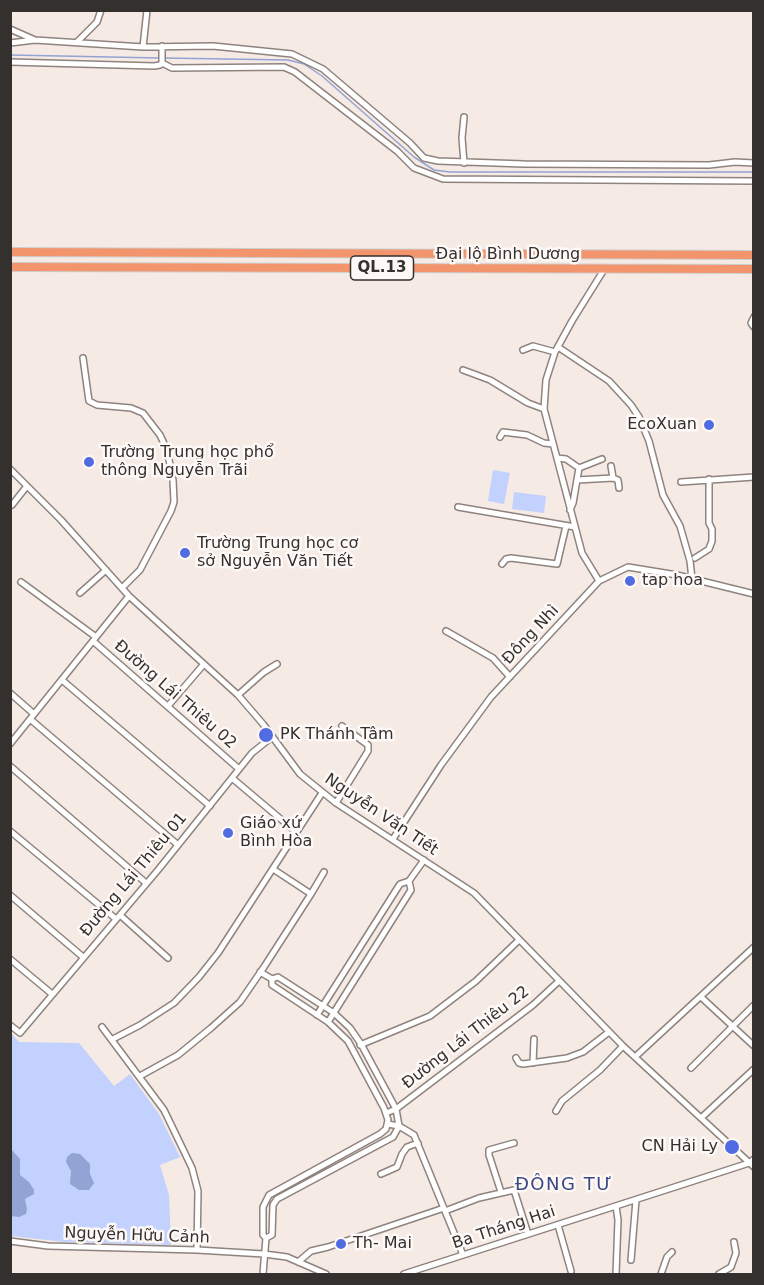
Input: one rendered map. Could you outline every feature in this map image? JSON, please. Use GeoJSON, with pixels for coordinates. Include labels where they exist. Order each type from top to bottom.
{"type":"FeatureCollection","features":[{"type":"Feature","properties":{"kind":"highway","name":"Đại lộ Bình Dương"},"geometry":{"type":"LineString","coordinates":[[10,252],[753,255]]}},
{"type":"Feature","properties":{"kind":"highway"},"geometry":{"type":"LineString","coordinates":[[99,253],[99,268]]}},
{"type":"Feature","properties":{"kind":"highway","name":"Đại lộ Bình Dương"},"geometry":{"type":"LineString","coordinates":[[10,267],[753,269]]}},
{"type":"Feature","properties":{"kind":"street"},"geometry":{"type":"LineString","coordinates":[[77,42],[97,22],[101,10]]}},
{"type":"Feature","properties":{"kind":"street"},"geometry":{"type":"LineString","coordinates":[[143,47],[147,10]]}},
{"type":"Feature","properties":{"kind":"street"},"geometry":{"type":"LineString","coordinates":[[10,29],[35,40]]}},
{"type":"Feature","properties":{"kind":"street"},"geometry":{"type":"LineString","coordinates":[[10,43],[35,40],[143,47],[213,46],[292,54],[323,69],[410,142],[424,158],[438,161],[709,165],[735,162],[753,163]]}},
{"type":"Feature","properties":{"kind":"street"},"geometry":{"type":"LineString","coordinates":[[162,47],[162,63]]}},
{"type":"Feature","properties":{"kind":"street"},"geometry":{"type":"LineString","coordinates":[[10,62],[154,66],[162,63]]}},
{"type":"Feature","properties":{"kind":"street"},"geometry":{"type":"LineString","coordinates":[[162,63],[172,68],[284,67],[295,72],[414,168],[443,179],[753,181]]}},
{"type":"Feature","properties":{"kind":"street"},"geometry":{"type":"LineString","coordinates":[[464,117],[462,138],[464,162]]}},
{"type":"Feature","properties":{"kind":"street"},"geometry":{"type":"LineString","coordinates":[[599,581],[582,553],[544,409],[546,380],[557,349],[605,268]]}},
{"type":"Feature","properties":{"kind":"street"},"geometry":{"type":"LineString","coordinates":[[753,317],[753,327]]}},
{"type":"Feature","properties":{"kind":"street"},"geometry":{"type":"LineString","coordinates":[[523,350],[533,346],[557,349],[609,381],[626,399],[639,417],[649,441],[663,495],[680,526],[690,561],[692,579]]}},
{"type":"Feature","properties":{"kind":"street"},"geometry":{"type":"LineString","coordinates":[[83,358],[88,401],[97,405],[131,408],[143,413],[160,435],[167,450],[173,480],[174,502],[171,511],[140,570],[122,588]]}},
{"type":"Feature","properties":{"kind":"street"},"geometry":{"type":"LineString","coordinates":[[463,370],[490,380],[528,403],[544,409]]}},
{"type":"Feature","properties":{"kind":"street"},"geometry":{"type":"LineString","coordinates":[[500,436],[503,432],[527,435],[544,443],[553,444]]}},
{"type":"Feature","properties":{"kind":"street"},"geometry":{"type":"LineString","coordinates":[[557,458],[566,459],[579,468]]}},
{"type":"Feature","properties":{"kind":"street"},"geometry":{"type":"LineString","coordinates":[[579,468],[602,459]]}},
{"type":"Feature","properties":{"kind":"street"},"geometry":{"type":"LineString","coordinates":[[611,466],[612,478]]}},
{"type":"Feature","properties":{"kind":"street"},"geometry":{"type":"LineString","coordinates":[[570,510],[579,468]]}},
{"type":"Feature","properties":{"kind":"street","name":"Nguyễn Văn Tiết"},"geometry":{"type":"LineString","coordinates":[[10,470],[62,520],[129,596],[238,695],[300,774],[336,803],[474,893],[623,1046],[752,1164]]}},
{"type":"Feature","properties":{"kind":"street"},"geometry":{"type":"LineString","coordinates":[[681,482],[753,477],[753,484]]}},
{"type":"Feature","properties":{"kind":"street"},"geometry":{"type":"LineString","coordinates":[[577,480],[612,478],[618,480],[619,488]]}},
{"type":"Feature","properties":{"kind":"street"},"geometry":{"type":"LineString","coordinates":[[695,558],[709,549],[712,541],[709,479]]}},
{"type":"Feature","properties":{"kind":"street"},"geometry":{"type":"LineString","coordinates":[[12,505],[27,486]]}},
{"type":"Feature","properties":{"kind":"street"},"geometry":{"type":"LineString","coordinates":[[458,507],[575,527]]}},
{"type":"Feature","properties":{"kind":"street"},"geometry":{"type":"LineString","coordinates":[[502,564],[506,559],[511,558],[557,564],[566,526]]}},
{"type":"Feature","properties":{"kind":"street","name":"Đông Nhì"},"geometry":{"type":"LineString","coordinates":[[393,839],[441,765],[491,697],[599,581],[628,567],[753,594]]}},
{"type":"Feature","properties":{"kind":"street"},"geometry":{"type":"LineString","coordinates":[[80,592],[106,570]]}},
{"type":"Feature","properties":{"kind":"street","name":"Đường Lái Thiêu 02"},"geometry":{"type":"LineString","coordinates":[[21,582],[94,639],[239,769]]}},
{"type":"Feature","properties":{"kind":"street"},"geometry":{"type":"LineString","coordinates":[[10,744],[129,596]]}},
{"type":"Feature","properties":{"kind":"street"},"geometry":{"type":"LineString","coordinates":[[446,630],[493,658],[510,677]]}},
{"type":"Feature","properties":{"kind":"street"},"geometry":{"type":"LineString","coordinates":[[168,706],[204,664]]}},
{"type":"Feature","properties":{"kind":"street"},"geometry":{"type":"LineString","coordinates":[[238,695],[264,672],[277,664]]}},
{"type":"Feature","properties":{"kind":"street"},"geometry":{"type":"LineString","coordinates":[[62,680],[210,806]]}},
{"type":"Feature","properties":{"kind":"street"},"geometry":{"type":"LineString","coordinates":[[10,693],[32,716],[178,845]]}},
{"type":"Feature","properties":{"kind":"street"},"geometry":{"type":"LineString","coordinates":[[336,803],[368,751],[368,745],[364,741],[342,726]]}},
{"type":"Feature","properties":{"kind":"street","name":"Đường Lái Thiêu 01"},"geometry":{"type":"LineString","coordinates":[[10,1025],[20,1033],[252,753],[272,737]]}},
{"type":"Feature","properties":{"kind":"street"},"geometry":{"type":"LineString","coordinates":[[10,766],[146,883]]}},
{"type":"Feature","properties":{"kind":"street"},"geometry":{"type":"LineString","coordinates":[[232,778],[296,832]]}},
{"type":"Feature","properties":{"kind":"street"},"geometry":{"type":"LineString","coordinates":[[112,1039],[140,1025],[174,1003],[199,977],[218,953],[322,793]]}},
{"type":"Feature","properties":{"kind":"street"},"geometry":{"type":"LineString","coordinates":[[10,831],[168,958]]}},
{"type":"Feature","properties":{"kind":"street"},"geometry":{"type":"LineString","coordinates":[[317,1016],[400,884],[409,881],[424,860]]}},
{"type":"Feature","properties":{"kind":"street"},"geometry":{"type":"LineString","coordinates":[[273,869],[310,894]]}},
{"type":"Feature","properties":{"kind":"street"},"geometry":{"type":"LineString","coordinates":[[140,1076],[178,1055],[240,1002],[324,872]]}},
{"type":"Feature","properties":{"kind":"street"},"geometry":{"type":"LineString","coordinates":[[328,1023],[411,890],[409,881]]}},
{"type":"Feature","properties":{"kind":"street"},"geometry":{"type":"LineString","coordinates":[[10,895],[83,957]]}},
{"type":"Feature","properties":{"kind":"street"},"geometry":{"type":"LineString","coordinates":[[375,922],[386,929]]}},
{"type":"Feature","properties":{"kind":"street"},"geometry":{"type":"LineString","coordinates":[[353,1049],[430,1016],[476,981],[519,940]]}},
{"type":"Feature","properties":{"kind":"street"},"geometry":{"type":"LineString","coordinates":[[635,1057],[753,947]]}},
{"type":"Feature","properties":{"kind":"street"},"geometry":{"type":"LineString","coordinates":[[10,959],[52,994]]}},
{"type":"Feature","properties":{"kind":"street"},"geometry":{"type":"LineString","coordinates":[[347,966],[358,974]]}},
{"type":"Feature","properties":{"kind":"street"},"geometry":{"type":"LineString","coordinates":[[260,972],[272,979]]}},
{"type":"Feature","properties":{"kind":"street"},"geometry":{"type":"LineString","coordinates":[[266,1238],[272,1235],[273,1205],[277,1199],[393,1137],[399,1126],[396,1109],[350,1028],[334,1012],[278,976],[272,979]]}},
{"type":"Feature","properties":{"kind":"street"},"geometry":{"type":"LineString","coordinates":[[263,1275],[266,1238],[263,1235],[263,1207],[270,1195],[380,1134],[388,1124],[386,1113],[353,1049],[340,1032],[272,985],[272,979]]}},
{"type":"Feature","properties":{"kind":"street","name":"Đường Lái Thiêu 22"},"geometry":{"type":"LineString","coordinates":[[386,1113],[396,1109],[533,1005],[559,981]]}},
{"type":"Feature","properties":{"kind":"street"},"geometry":{"type":"LineString","coordinates":[[701,997],[753,1046]]}},
{"type":"Feature","properties":{"kind":"street"},"geometry":{"type":"LineString","coordinates":[[691,1068],[753,1005]]}},
{"type":"Feature","properties":{"kind":"street"},"geometry":{"type":"LineString","coordinates":[[102,1027],[164,1110],[192,1168],[198,1191],[197,1250]]}},
{"type":"Feature","properties":{"kind":"street"},"geometry":{"type":"LineString","coordinates":[[516,1058],[521,1064],[579,1054],[609,1032]]}},
{"type":"Feature","properties":{"kind":"street"},"geometry":{"type":"LineString","coordinates":[[533,1063],[534,1039]]}},
{"type":"Feature","properties":{"kind":"street"},"geometry":{"type":"LineString","coordinates":[[556,1111],[562,1101],[600,1070],[623,1046]]}},
{"type":"Feature","properties":{"kind":"street"},"geometry":{"type":"LineString","coordinates":[[701,1119],[753,1069]]}},
{"type":"Feature","properties":{"kind":"street"},"geometry":{"type":"LineString","coordinates":[[388,1124],[399,1126],[414,1136],[463,1255]]}},
{"type":"Feature","properties":{"kind":"street"},"geometry":{"type":"LineString","coordinates":[[381,1173],[397,1167],[407,1147],[418,1143]]}},
{"type":"Feature","properties":{"kind":"street"},"geometry":{"type":"LineString","coordinates":[[501,1192],[489,1150],[514,1143]]}},
{"type":"Feature","properties":{"kind":"street","name":"Ba Tháng Hai"},"geometry":{"type":"LineString","coordinates":[[404,1275],[752,1164]]}},
{"type":"Feature","properties":{"kind":"street"},"geometry":{"type":"LineString","coordinates":[[298,1262],[311,1251],[479,1198],[514,1190],[528,1234]]}},
{"type":"Feature","properties":{"kind":"street"},"geometry":{"type":"LineString","coordinates":[[631,1260],[636,1200]]}},
{"type":"Feature","properties":{"kind":"street"},"geometry":{"type":"LineString","coordinates":[[616,1206],[618,1220],[616,1275]]}},
{"type":"Feature","properties":{"kind":"street"},"geometry":{"type":"LineString","coordinates":[[558,1225],[571,1271]]}},
{"type":"Feature","properties":{"kind":"street"},"geometry":{"type":"LineString","coordinates":[[10,1246],[11,1241]]}},
{"type":"Feature","properties":{"kind":"street","name":"Nguyễn Hữu Cảnh"},"geometry":{"type":"LineString","coordinates":[[11,1241],[48,1246],[264,1254]]}},
{"type":"Feature","properties":{"kind":"street"},"geometry":{"type":"LineString","coordinates":[[734,1242],[736,1252],[731,1268],[734,1275]]}},
{"type":"Feature","properties":{"kind":"street"},"geometry":{"type":"LineString","coordinates":[[660,1275],[667,1257],[672,1252]]}},
{"type":"Feature","properties":{"kind":"street"},"geometry":{"type":"LineString","coordinates":[[264,1254],[287,1257],[326,1275]]}},
{"type":"Feature","properties":{"kind":"street"},"geometry":{"type":"LineString","coordinates":[[719,1275],[731,1268]]}},
{"type":"Feature","properties":{"kind":"shaded area"},"geometry":{"type":"Polygon","coordinates":[[[493,470],[510,473],[504,504],[488,501],[493,470]]]}},
{"type":"Feature","properties":{"kind":"shaded area"},"geometry":{"type":"Polygon","coordinates":[[[514,492],[546,496],[544,513],[512,509],[514,492]]]}},
{"type":"Feature","properties":{"kind":"shaded area"},"geometry":{"type":"Polygon","coordinates":[[[11,1033],[19,1042],[79,1043],[114,1086],[130,1074],[159,1114],[180,1157],[160,1165],[169,1195],[171,1245],[65,1242],[11,1236],[11,1033]]]}},
{"type":"Feature","properties":{"kind":"shaded area"},"geometry":{"type":"Polygon","coordinates":[[[11,1149],[20,1159],[20,1175],[29,1182],[34,1190],[34,1194],[25,1199],[26,1214],[19,1217],[11,1216],[11,1149]]]}},
{"type":"Feature","properties":{"kind":"shaded area"},"geometry":{"type":"Polygon","coordinates":[[[72,1153],[80,1154],[90,1164],[90,1174],[94,1183],[89,1190],[79,1190],[70,1184],[71,1171],[66,1162],[67,1157],[72,1153]]]}},
{"type":"Feature","properties":{"kind":"waterway"},"geometry":{"type":"LineString","coordinates":[[10,55],[160,58]]}},
{"type":"Feature","properties":{"kind":"waterway"},"geometry":{"type":"LineString","coordinates":[[164,58],[288,60],[304,64],[322,76],[414,157],[434,170],[450,172],[754,172]]}},
{"type":"Feature","properties":{"kind":"place","name":"EcoXuan"},"geometry":{"type":"Point","coordinates":[709,425]}},
{"type":"Feature","properties":{"kind":"place","name":"Trường Trung học phổ thông Nguyễn Trãi"},"geometry":{"type":"Point","coordinates":[89,462]}},
{"type":"Feature","properties":{"kind":"place","name":"Trường Trung học cơ sở Nguyễn Văn Tiết"},"geometry":{"type":"Point","coordinates":[185,553]}},
{"type":"Feature","properties":{"kind":"place","name":"tap hoa"},"geometry":{"type":"Point","coordinates":[630,581]}},
{"type":"Feature","properties":{"kind":"place","name":"PK Thánh Tâm"},"geometry":{"type":"Point","coordinates":[266,735]}},
{"type":"Feature","properties":{"kind":"place","name":"Giáo xứ Bình Hòa"},"geometry":{"type":"Point","coordinates":[228,833]}},
{"type":"Feature","properties":{"kind":"place","name":"CN Hải Ly"},"geometry":{"type":"Point","coordinates":[732,1147]}},
{"type":"Feature","properties":{"kind":"place","name":"Th- Mai"},"geometry":{"type":"Point","coordinates":[341,1244]}},
{"type":"Feature","properties":{"kind":"district","name":"ĐÔNG TƯ"},"geometry":{"type":"Point","coordinates":[564,1185]}}]}
